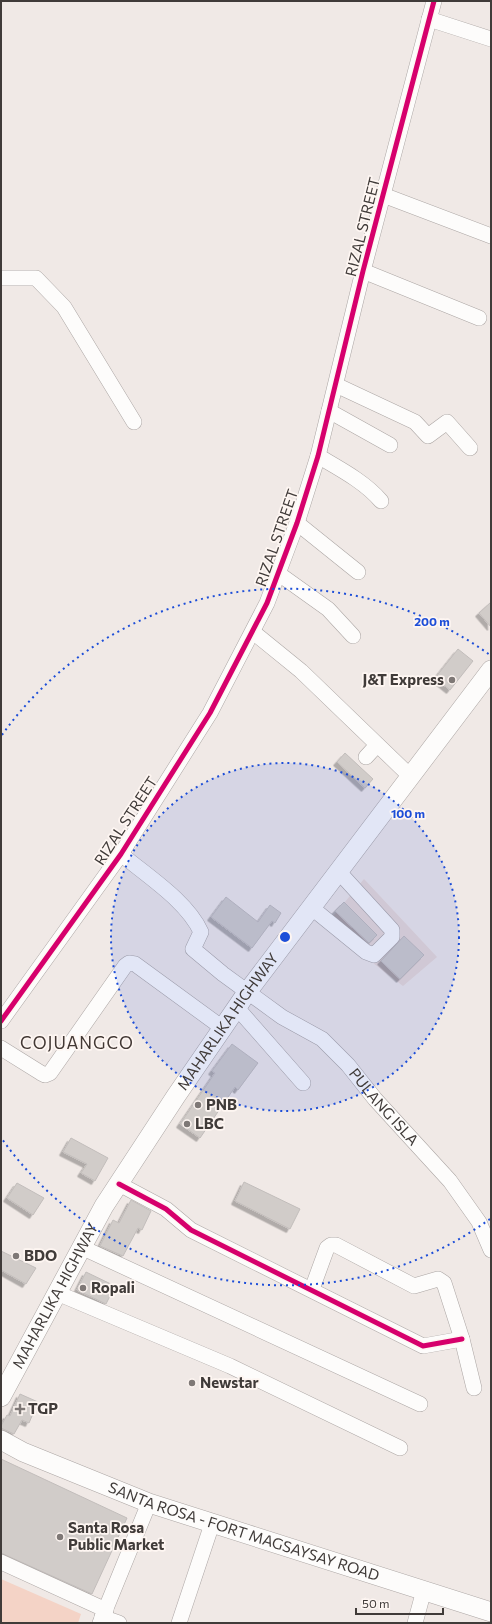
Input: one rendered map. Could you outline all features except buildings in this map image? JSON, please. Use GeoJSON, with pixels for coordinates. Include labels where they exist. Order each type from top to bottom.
{"type":"FeatureCollection","features":[{"type":"Feature","properties":{"kind":"main road","name":"MAHARLIKA HIGHWAY"},"geometry":{"type":"LineString","coordinates":[[1,1397],[104,1206],[176,1096],[238,1009],[248,991],[491,670]]}},
{"type":"Feature","properties":{"kind":"main road","name":"SANTA ROSA - FORT MAGSAYSAY ROAD"},"geometry":{"type":"LineString","coordinates":[[1,1440],[23,1452],[149,1504],[491,1612]]}},
{"type":"Feature","properties":{"kind":"street","name":"RIZAL STREET"},"geometry":{"type":"LineString","coordinates":[[1,1022],[121,854],[210,713],[253,632],[279,574],[318,456],[383,195],[434,1]]}},
{"type":"Feature","properties":{"kind":"street"},"geometry":{"type":"LineString","coordinates":[[429,19],[491,39]]}},
{"type":"Feature","properties":{"kind":"street"},"geometry":{"type":"LineString","coordinates":[[383,195],[491,236]]}},
{"type":"Feature","properties":{"kind":"street"},"geometry":{"type":"LineString","coordinates":[[364,271],[479,318]]}},
{"type":"Feature","properties":{"kind":"street"},"geometry":{"type":"LineString","coordinates":[[1,278],[36,278],[64,307],[134,422]]}},
{"type":"Feature","properties":{"kind":"street"},"geometry":{"type":"LineString","coordinates":[[336,385],[415,422],[428,436],[447,422],[470,448]]}},
{"type":"Feature","properties":{"kind":"street"},"geometry":{"type":"LineString","coordinates":[[329,411],[390,445]]}},
{"type":"Feature","properties":{"kind":"street"},"geometry":{"type":"LineString","coordinates":[[318,456],[351,476],[376,495],[381,502]]}},
{"type":"Feature","properties":{"kind":"street"},"geometry":{"type":"LineString","coordinates":[[297,523],[358,572]]}},
{"type":"Feature","properties":{"kind":"street"},"geometry":{"type":"LineString","coordinates":[[279,574],[328,609],[353,636]]}},
{"type":"Feature","properties":{"kind":"street"},"geometry":{"type":"LineString","coordinates":[[253,632],[301,671],[410,776]]}},
{"type":"Feature","properties":{"kind":"street"},"geometry":{"type":"LineString","coordinates":[[366,757],[377,745]]}},
{"type":"Feature","properties":{"kind":"street","name":"PULANG ISLA"},"geometry":{"type":"LineString","coordinates":[[121,854],[178,902],[196,920],[201,932],[193,949],[223,974],[282,1017],[322,1039],[348,1065],[375,1099],[450,1181],[479,1222],[491,1250]]}},
{"type":"Feature","properties":{"kind":"street"},"geometry":{"type":"LineString","coordinates":[[312,908],[366,952],[374,955],[392,937],[392,930],[338,872]]}},
{"type":"Feature","properties":{"kind":"street"},"geometry":{"type":"LineString","coordinates":[[1,1048],[40,1073],[45,1075],[50,1073],[125,966],[129,963],[135,964],[224,1029]]}},
{"type":"Feature","properties":{"kind":"street"},"geometry":{"type":"LineString","coordinates":[[238,1009],[303,1083]]}},
{"type":"Feature","properties":{"kind":"street"},"geometry":{"type":"LineString","coordinates":[[119,1184],[166,1209],[191,1230],[423,1346],[462,1339]]}},
{"type":"Feature","properties":{"kind":"street"},"geometry":{"type":"LineString","coordinates":[[312,1290],[327,1248],[331,1244],[336,1245],[414,1286],[438,1279],[444,1283],[462,1339],[474,1388]]}},
{"type":"Feature","properties":{"kind":"street"},"geometry":{"type":"LineString","coordinates":[[81,1247],[420,1404]]}},
{"type":"Feature","properties":{"kind":"street"},"geometry":{"type":"LineString","coordinates":[[57,1293],[230,1366],[400,1448]]}},
{"type":"Feature","properties":{"kind":"street"},"geometry":{"type":"LineString","coordinates":[[103,1617],[149,1504]]}},
{"type":"Feature","properties":{"kind":"street"},"geometry":{"type":"LineString","coordinates":[[179,1623],[212,1524]]}},
{"type":"Feature","properties":{"kind":"street"},"geometry":{"type":"LineString","coordinates":[[1,1562],[103,1617],[119,1623]]}},
{"type":"Feature","properties":{"kind":"street"},"geometry":{"type":"LineString","coordinates":[[415,1623],[424,1590]]}},
{"type":"Feature","properties":{"kind":"shaded area"},"geometry":{"type":"Polygon","coordinates":[[[364,879],[437,957],[403,986],[325,926],[364,879]]]}},
{"type":"Feature","properties":{"kind":"shaded area"},"geometry":{"type":"Polygon","coordinates":[[[1,1579],[81,1614],[78,1623],[1,1623],[1,1579]]]}},
{"type":"Feature","properties":{"kind":"cycle path"},"geometry":{"type":"LineString","coordinates":[[1,1021],[121,854],[210,713],[267,603],[297,523],[318,456],[363,271],[434,1]]}},
{"type":"Feature","properties":{"kind":"cycle path"},"geometry":{"type":"LineString","coordinates":[[119,1184],[166,1209],[191,1230],[423,1346],[462,1339]]}},
{"type":"Feature","properties":{"kind":"place","name":"J&T Express"},"geometry":{"type":"Point","coordinates":[452,680]}},
{"type":"Feature","properties":{"kind":"place","name":"PNB"},"geometry":{"type":"Point","coordinates":[198,1105]}},
{"type":"Feature","properties":{"kind":"place","name":"LBC"},"geometry":{"type":"Point","coordinates":[187,1124]}},
{"type":"Feature","properties":{"kind":"place","name":"BDO"},"geometry":{"type":"Point","coordinates":[16,1256]}},
{"type":"Feature","properties":{"kind":"place","name":"Ropali"},"geometry":{"type":"Point","coordinates":[83,1288]}},
{"type":"Feature","properties":{"kind":"place","name":"Newstar"},"geometry":{"type":"Point","coordinates":[192,1383]}},
{"type":"Feature","properties":{"kind":"place","name":"TGP"},"geometry":{"type":"Point","coordinates":[20,1409]}},
{"type":"Feature","properties":{"kind":"place","name":"Santa Rosa Public Market"},"geometry":{"type":"Point","coordinates":[60,1537]}},
{"type":"Feature","properties":{"kind":"district","name":"COJUANGCO"},"geometry":{"type":"Point","coordinates":[77,1043]}}]}
